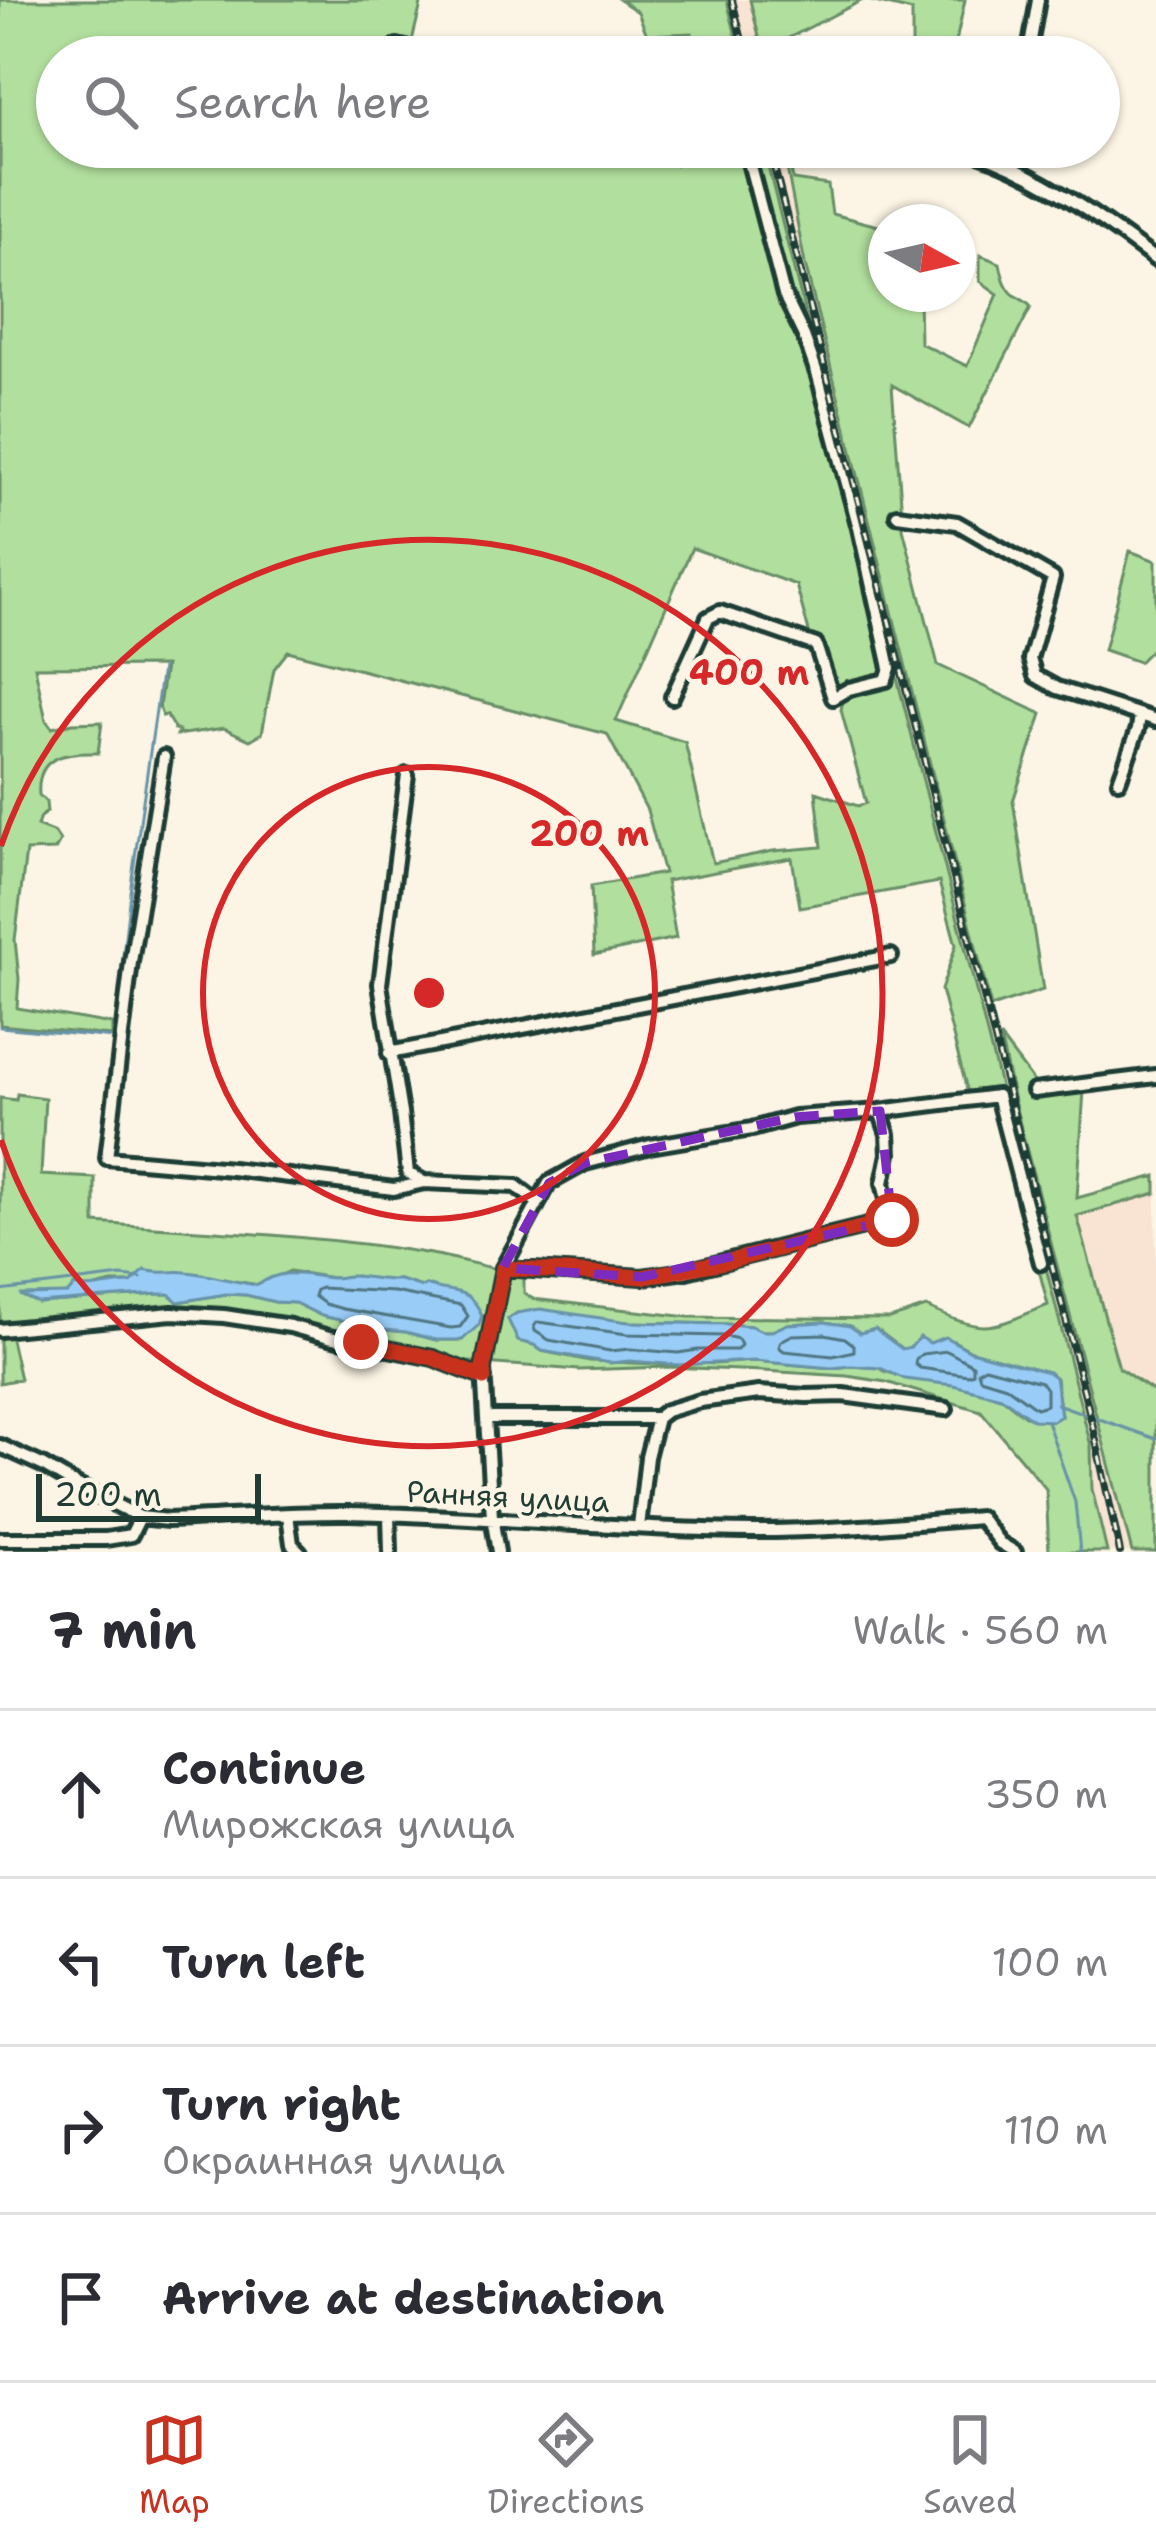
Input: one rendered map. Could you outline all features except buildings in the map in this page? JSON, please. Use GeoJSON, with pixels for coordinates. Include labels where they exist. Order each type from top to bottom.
{"type":"FeatureCollection","features":[{"type":"Feature","properties":{"kind":"street"},"geometry":{"type":"LineString","coordinates":[[1032,36],[1038,0]]}},
{"type":"Feature","properties":{"kind":"street"},"geometry":{"type":"LineString","coordinates":[[672,697],[708,618],[720,612],[816,645],[833,698],[886,680],[890,668],[818,376],[784,295],[751,168]]}},
{"type":"Feature","properties":{"kind":"street"},"geometry":{"type":"LineString","coordinates":[[1014,168],[1156,260]]}},
{"type":"Feature","properties":{"kind":"street"},"geometry":{"type":"LineString","coordinates":[[897,515],[957,523],[1053,578],[1030,658],[1034,676],[1156,720]]}},
{"type":"Feature","properties":{"kind":"street"},"geometry":{"type":"LineString","coordinates":[[1119,781],[1140,715]]}},
{"type":"Feature","properties":{"kind":"street"},"geometry":{"type":"LineString","coordinates":[[164,757],[131,962],[107,1158],[394,1190],[424,1182],[516,1186],[538,1203]]}},
{"type":"Feature","properties":{"kind":"street"},"geometry":{"type":"LineString","coordinates":[[407,775],[380,984],[407,1173],[424,1182]]}},
{"type":"Feature","properties":{"kind":"street"},"geometry":{"type":"LineString","coordinates":[[389,1053],[891,956]]}},
{"type":"Feature","properties":{"kind":"street"},"geometry":{"type":"LineString","coordinates":[[1034,1091],[1156,1076]]}},
{"type":"Feature","properties":{"kind":"street"},"geometry":{"type":"LineString","coordinates":[[498,1552],[483,1369],[503,1268],[549,1183],[585,1163],[795,1117],[880,1112],[998,1096],[1041,1263]]}},
{"type":"Feature","properties":{"kind":"street"},"geometry":{"type":"LineString","coordinates":[[503,1268],[642,1277],[734,1260],[892,1220],[883,1183],[889,1154],[880,1112]]}},
{"type":"Feature","properties":{"kind":"street"},"geometry":{"type":"LineString","coordinates":[[0,1330],[172,1313],[224,1316],[433,1358],[484,1378]]}},
{"type":"Feature","properties":{"kind":"street"},"geometry":{"type":"LineString","coordinates":[[639,1528],[647,1457],[657,1418],[666,1411],[759,1393],[844,1395],[946,1408]]}},
{"type":"Feature","properties":{"kind":"street"},"geometry":{"type":"LineString","coordinates":[[487,1418],[657,1418]]}},
{"type":"Feature","properties":{"kind":"street","name":"Ранняя улица"},"geometry":{"type":"LineString","coordinates":[[0,1446],[140,1517],[168,1520],[389,1514],[639,1528],[824,1530],[980,1519],[1000,1544],[1016,1552]]}},
{"type":"Feature","properties":{"kind":"street"},"geometry":{"type":"LineString","coordinates":[[389,1514],[390,1552]]}},
{"type":"Feature","properties":{"kind":"street"},"geometry":{"type":"LineString","coordinates":[[288,1515],[292,1544],[300,1552]]}},
{"type":"Feature","properties":{"kind":"street"},"geometry":{"type":"LineString","coordinates":[[131,1552],[131,1535],[140,1517]]}},
{"type":"Feature","properties":{"kind":"street"},"geometry":{"type":"LineString","coordinates":[[0,1539],[131,1535]]}},
{"type":"Feature","properties":{"kind":"highlighted area"},"geometry":{"type":"Polygon","coordinates":[[[880,1111],[892,1220],[642,1277],[503,1268],[549,1183],[585,1163],[795,1117],[880,1111]]]}},
{"type":"Feature","properties":{"kind":"shaded area"},"geometry":{"type":"Polygon","coordinates":[[[727,0],[750,0],[759,36],[736,36],[727,0]]]}},
{"type":"Feature","properties":{"kind":"shaded area"},"geometry":{"type":"Polygon","coordinates":[[[768,168],[787,168],[845,430],[1132,1552],[1107,1552],[1092,1489],[1091,1446],[768,168]]]}},
{"type":"Feature","properties":{"kind":"shaded area"},"geometry":{"type":"Polygon","coordinates":[[[1156,1193],[1156,1393],[1119,1368],[1077,1216],[1156,1193]]]}},
{"type":"Feature","properties":{"kind":"green space"},"geometry":{"type":"Polygon","coordinates":[[[0,0],[422,0],[413,36],[36,36],[36,168],[747,168],[785,311],[806,350],[814,349],[786,294],[753,168],[768,168],[1091,1446],[1092,1489],[1107,1552],[1049,1552],[1046,1489],[981,1411],[886,1382],[847,1376],[667,1367],[579,1370],[456,1361],[226,1312],[8,1326],[20,1379],[0,1383],[0,1098],[16,1100],[17,1094],[45,1098],[41,1175],[95,1178],[95,1223],[302,1238],[425,1253],[524,1273],[524,1293],[533,1299],[689,1317],[890,1319],[926,1307],[962,1322],[987,1326],[1048,1305],[996,1103],[967,1090],[941,990],[956,945],[939,882],[800,907],[792,858],[666,881],[676,938],[594,955],[591,886],[664,873],[647,810],[607,734],[288,651],[274,669],[262,733],[250,740],[224,728],[177,735],[179,731],[159,707],[165,666],[35,667],[46,720],[52,728],[102,722],[98,753],[64,755],[42,771],[39,795],[47,812],[37,826],[55,833],[60,841],[55,850],[26,851],[15,940],[17,1008],[112,1024],[112,1036],[0,1025],[0,0]],[[692,548],[616,721],[685,742],[713,863],[822,847],[816,792],[858,806],[866,803],[841,710],[844,694],[835,691],[811,639],[796,585],[692,548]],[[145,1271],[131,1283],[22,1296],[38,1303],[159,1294],[169,1294],[178,1302],[246,1295],[436,1340],[462,1340],[475,1327],[435,1288],[399,1280],[339,1279],[290,1271],[259,1285],[145,1271]],[[517,1313],[508,1319],[518,1341],[590,1361],[678,1365],[754,1361],[880,1368],[1001,1397],[1025,1416],[1061,1416],[1056,1378],[1048,1372],[971,1351],[954,1341],[902,1349],[879,1331],[860,1333],[850,1326],[825,1322],[761,1331],[726,1324],[517,1313]]]}},
{"type":"Feature","properties":{"kind":"green space"},"geometry":{"type":"Polygon","coordinates":[[[620,0],[727,0],[736,36],[647,35],[638,12],[620,0]]]}},
{"type":"Feature","properties":{"kind":"green space"},"geometry":{"type":"Polygon","coordinates":[[[750,0],[863,0],[792,36],[759,36],[750,0]]]}},
{"type":"Feature","properties":{"kind":"green space"},"geometry":{"type":"Polygon","coordinates":[[[867,0],[965,0],[957,36],[912,36],[912,11],[867,0]]]}},
{"type":"Feature","properties":{"kind":"green space"},"geometry":{"type":"Polygon","coordinates":[[[787,168],[793,180],[828,185],[832,214],[868,223],[868,312],[919,312],[920,343],[967,366],[998,294],[980,281],[980,255],[1000,263],[1009,290],[1031,307],[969,428],[892,385],[903,528],[938,665],[1042,714],[1013,801],[1043,990],[991,1007],[805,264],[787,168]]]}},
{"type":"Feature","properties":{"kind":"green space"},"geometry":{"type":"Polygon","coordinates":[[[1130,551],[1156,561],[1156,645],[1139,662],[1104,650],[1130,551]]]}},
{"type":"Feature","properties":{"kind":"green space"},"geometry":{"type":"Polygon","coordinates":[[[1000,1037],[1037,1086],[1084,1090],[1077,1198],[1156,1176],[1156,1193],[1077,1216],[1119,1368],[1156,1393],[1156,1552],[1132,1552],[1000,1037]]]}},
{"type":"Feature","properties":{"kind":"water"},"geometry":{"type":"Polygon","coordinates":[[[145,1270],[195,1273],[258,1285],[294,1274],[400,1280],[465,1295],[482,1315],[479,1325],[462,1340],[436,1340],[246,1295],[178,1302],[169,1294],[159,1294],[38,1303],[20,1295],[67,1294],[74,1286],[131,1283],[145,1270]]]}},
{"type":"Feature","properties":{"kind":"water"},"geometry":{"type":"Polygon","coordinates":[[[540,1309],[628,1322],[726,1324],[762,1331],[825,1322],[850,1326],[860,1333],[875,1329],[902,1349],[920,1337],[930,1343],[945,1337],[971,1351],[1048,1372],[1055,1377],[1061,1416],[1053,1421],[1033,1420],[1001,1397],[905,1379],[880,1368],[754,1361],[610,1363],[542,1351],[518,1341],[508,1319],[540,1309]]]}},
{"type":"Feature","properties":{"kind":"waterway"},"geometry":{"type":"LineString","coordinates":[[0,1027],[114,1038],[162,668]]}},
{"type":"Feature","properties":{"kind":"waterway"},"geometry":{"type":"LineString","coordinates":[[0,1291],[121,1276],[141,1278]]}},
{"type":"Feature","properties":{"kind":"waterway"},"geometry":{"type":"LineString","coordinates":[[1057,1404],[1156,1439]]}},
{"type":"Feature","properties":{"kind":"waterway"},"geometry":{"type":"LineString","coordinates":[[1047,1421],[1075,1502],[1080,1552]]}},
{"type":"Feature","properties":{"kind":"railway"},"geometry":{"type":"LineString","coordinates":[[732,0],[741,36]]}},
{"type":"Feature","properties":{"kind":"railway"},"geometry":{"type":"LineString","coordinates":[[774,168],[1093,1427],[1120,1552]]}},
{"type":"Feature","properties":{"kind":"route"},"geometry":{"type":"LineString","coordinates":[[361,1342],[433,1358],[484,1378],[503,1268],[642,1277],[686,1271],[892,1220]]}}]}
